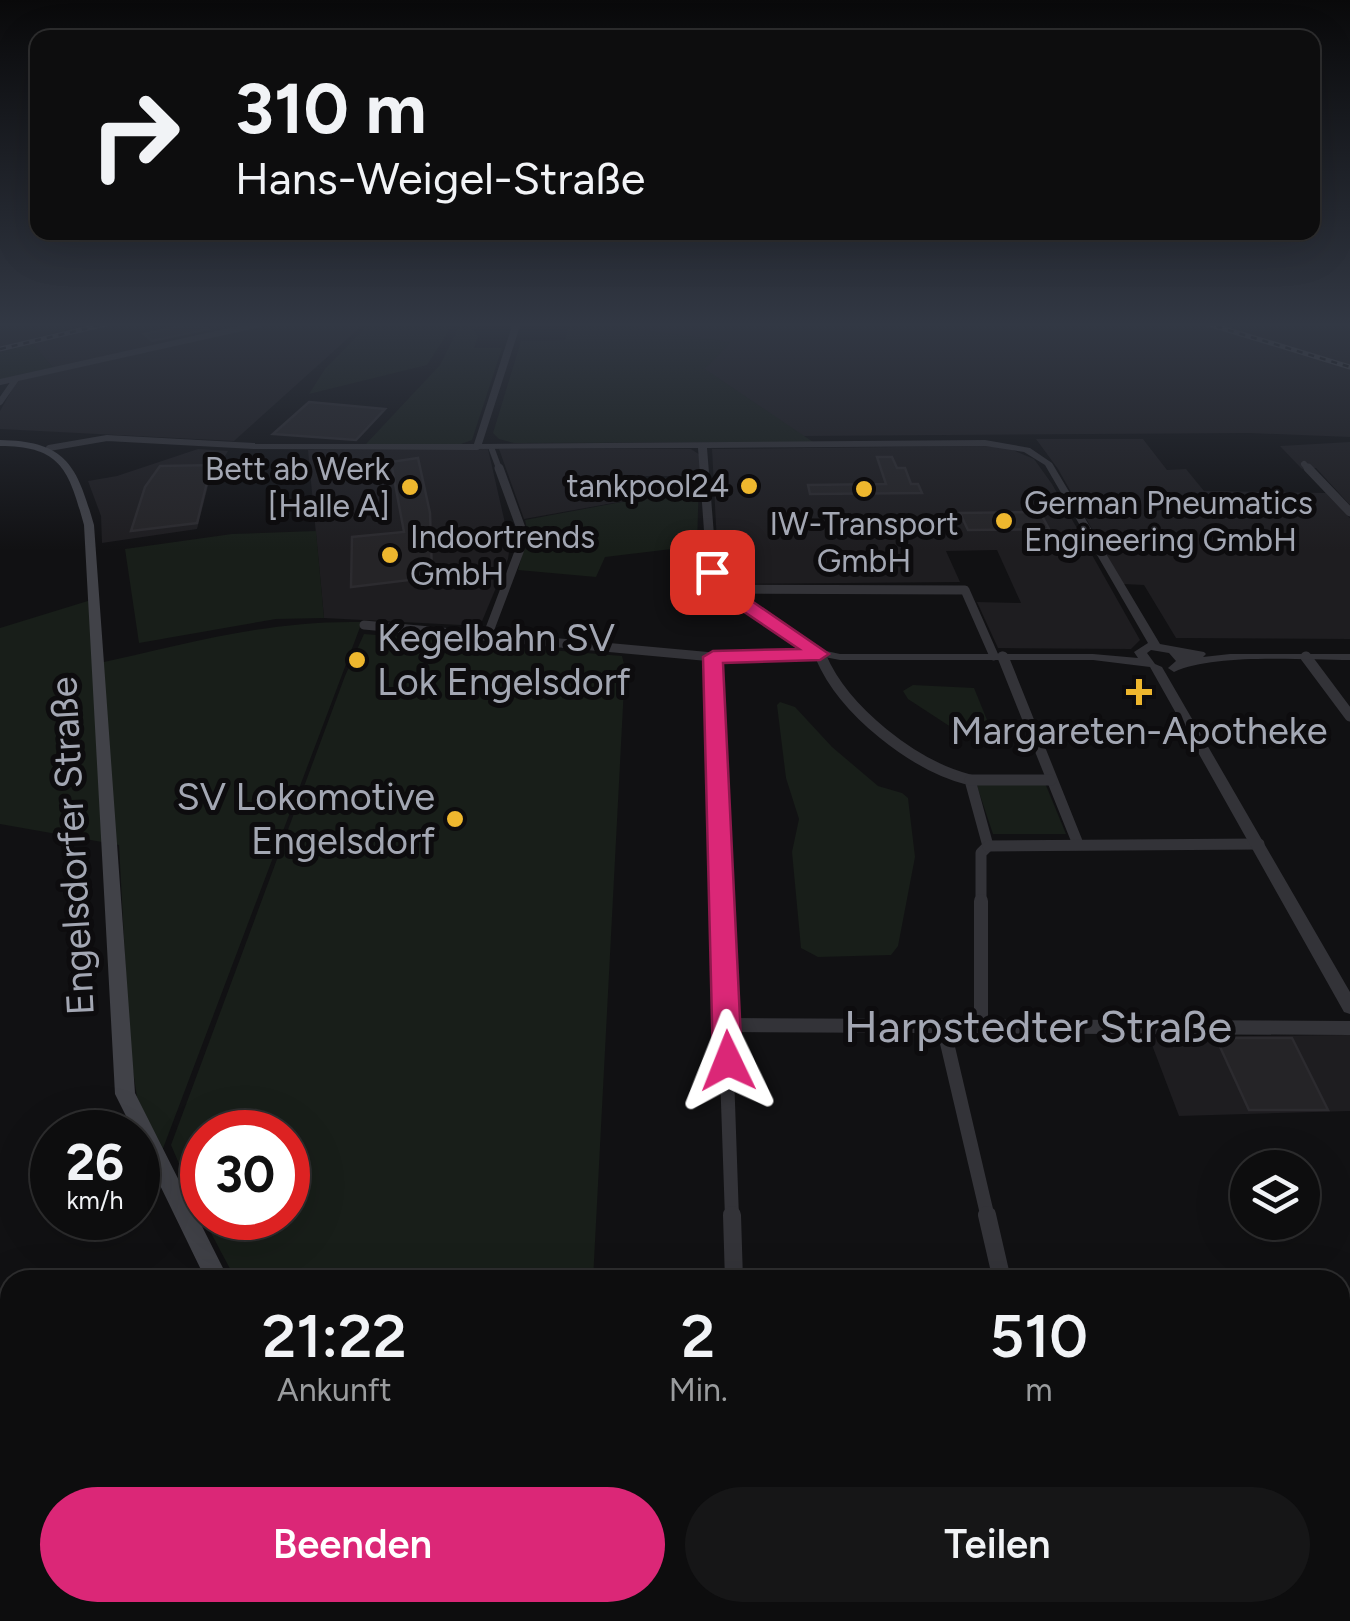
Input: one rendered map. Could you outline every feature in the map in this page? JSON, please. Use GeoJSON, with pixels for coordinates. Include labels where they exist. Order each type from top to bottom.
{"type":"FeatureCollection","features":[{"type":"Feature","properties":{"kind":"main road"},"geometry":{"type":"LineString","coordinates":[[0,444],[28,443],[51,450]]}},
{"type":"Feature","properties":{"kind":"main road","name":"Engelsdorfer Straße"},"geometry":{"type":"LineString","coordinates":[[51,450],[78,486],[89,525],[125,1094],[213,1270]]}},
{"type":"Feature","properties":{"kind":"street"},"geometry":{"type":"LineString","coordinates":[[477,447],[493,399]]}},
{"type":"Feature","properties":{"kind":"street"},"geometry":{"type":"LineString","coordinates":[[485,424],[522,531],[522,544],[488,634]]}},
{"type":"Feature","properties":{"kind":"street"},"geometry":{"type":"LineString","coordinates":[[51,450],[92,439],[254,446],[477,447],[998,443],[1027,450],[1048,464],[1156,645],[1230,658]]}},
{"type":"Feature","properties":{"kind":"street"},"geometry":{"type":"LineString","coordinates":[[702,445],[712,572],[724,589],[820,654],[828,675],[887,732],[948,776],[970,780],[1051,780]]}},
{"type":"Feature","properties":{"kind":"street"},"geometry":{"type":"LineString","coordinates":[[1304,464],[1350,512]]}},
{"type":"Feature","properties":{"kind":"street"},"geometry":{"type":"LineString","coordinates":[[724,589],[965,590],[998,656],[1078,844]]}},
{"type":"Feature","properties":{"kind":"street"},"geometry":{"type":"LineString","coordinates":[[364,625],[713,657],[1104,657],[1177,666],[1230,658],[1350,657]]}},
{"type":"Feature","properties":{"kind":"street"},"geometry":{"type":"LineString","coordinates":[[1148,660],[1156,645]]}},
{"type":"Feature","properties":{"kind":"street"},"geometry":{"type":"LineString","coordinates":[[1174,651],[1209,754]]}},
{"type":"Feature","properties":{"kind":"street"},"geometry":{"type":"LineString","coordinates":[[713,657],[734,1270]]}},
{"type":"Feature","properties":{"kind":"street"},"geometry":{"type":"LineString","coordinates":[[1306,657],[1350,716]]}},
{"type":"Feature","properties":{"kind":"street"},"geometry":{"type":"LineString","coordinates":[[1148,660],[1209,754],[1350,1007]]}},
{"type":"Feature","properties":{"kind":"street"},"geometry":{"type":"LineString","coordinates":[[970,780],[988,846]]}},
{"type":"Feature","properties":{"kind":"street"},"geometry":{"type":"LineString","coordinates":[[981,1026],[981,852],[988,846],[1258,844]]}},
{"type":"Feature","properties":{"kind":"street","name":"Harpstedter Straße"},"geometry":{"type":"LineString","coordinates":[[726,1025],[1350,1028]]}},
{"type":"Feature","properties":{"kind":"street"},"geometry":{"type":"LineString","coordinates":[[943,1026],[1000,1270]]}},
{"type":"Feature","properties":{"kind":"shaded area"},"geometry":{"type":"Polygon","coordinates":[[[7,399],[281,399],[234,441],[0,429],[0,411],[7,399]]]}},
{"type":"Feature","properties":{"kind":"shaded area"},"geometry":{"type":"Polygon","coordinates":[[[408,399],[485,399],[472,440],[461,444],[366,444],[408,399]]]}},
{"type":"Feature","properties":{"kind":"shaded area"},"geometry":{"type":"Polygon","coordinates":[[[503,399],[749,399],[813,442],[514,443],[493,433],[503,399]]]}},
{"type":"Feature","properties":{"kind":"shaded area"},"geometry":{"type":"Polygon","coordinates":[[[748,399],[1350,399],[1350,437],[1250,433],[803,436],[748,399]]]}},
{"type":"Feature","properties":{"kind":"shaded area"},"geometry":{"type":"Polygon","coordinates":[[[1036,439],[1143,439],[1167,470],[1186,469],[1204,491],[1326,493],[1350,518],[1350,639],[1176,638],[1144,585],[1123,584],[1058,469],[1036,439]]]}},
{"type":"Feature","properties":{"kind":"shaded area"},"geometry":{"type":"Polygon","coordinates":[[[1350,442],[1350,505],[1316,468],[1302,469],[1280,446],[1350,442]]]}},
{"type":"Feature","properties":{"kind":"shaded area"},"geometry":{"type":"Polygon","coordinates":[[[1008,448],[1034,459],[1140,640],[1131,649],[998,648],[977,602],[1021,603],[997,550],[946,551],[960,582],[733,584],[722,575],[712,449],[1008,448]]]}},
{"type":"Feature","properties":{"kind":"shaded area"},"geometry":{"type":"Polygon","coordinates":[[[198,449],[228,451],[209,482],[197,529],[102,543],[101,516],[88,481],[117,476],[198,449]]]}},
{"type":"Feature","properties":{"kind":"shaded area"},"geometry":{"type":"Polygon","coordinates":[[[488,449],[510,545],[480,626],[324,618],[308,450],[488,449]]]}},
{"type":"Feature","properties":{"kind":"shaded area"},"geometry":{"type":"Polygon","coordinates":[[[499,449],[691,449],[700,455],[701,476],[640,476],[641,498],[524,519],[499,449]]]}},
{"type":"Feature","properties":{"kind":"shaded area"},"geometry":{"type":"Polygon","coordinates":[[[642,478],[699,478],[697,546],[605,557],[596,577],[518,570],[528,534],[525,520],[643,498],[642,478]]]}},
{"type":"Feature","properties":{"kind":"shaded area"},"geometry":{"type":"Polygon","coordinates":[[[316,531],[324,618],[276,619],[139,643],[125,549],[232,534],[316,531]]]}},
{"type":"Feature","properties":{"kind":"shaded area"},"geometry":{"type":"Polygon","coordinates":[[[91,600],[95,664],[259,629],[362,622],[162,1151],[160,1110],[143,1110],[137,1097],[130,1051],[119,845],[0,824],[0,628],[91,600]]]}},
{"type":"Feature","properties":{"kind":"shaded area"},"geometry":{"type":"Polygon","coordinates":[[[364,634],[486,644],[495,649],[501,646],[622,656],[625,668],[594,1270],[231,1270],[215,1240],[310,1240],[310,1110],[184,1110],[364,634]]]}},
{"type":"Feature","properties":{"kind":"shaded area"},"geometry":{"type":"Polygon","coordinates":[[[913,685],[974,688],[998,747],[980,746],[908,699],[903,691],[913,685]]]}},
{"type":"Feature","properties":{"kind":"shaded area"},"geometry":{"type":"Polygon","coordinates":[[[780,702],[795,707],[832,747],[878,786],[908,798],[915,857],[898,946],[891,955],[818,957],[801,948],[792,852],[799,819],[786,778],[777,705],[780,702]]]}},
{"type":"Feature","properties":{"kind":"shaded area"},"geometry":{"type":"Polygon","coordinates":[[[976,783],[1045,783],[1066,834],[993,834],[976,783]]]}},
{"type":"Feature","properties":{"kind":"shaded area"},"geometry":{"type":"Polygon","coordinates":[[[1350,1035],[1350,1111],[1179,1116],[1149,1037],[1350,1035]]]}},
{"type":"Feature","properties":{"kind":"shaded area"},"geometry":{"type":"Polygon","coordinates":[[[180,1121],[180,1166],[171,1145],[180,1121]]]}},
{"type":"Feature","properties":{"kind":"building"},"geometry":{"type":"Polygon","coordinates":[[[309,402],[385,409],[356,440],[273,434],[309,402]]]}},
{"type":"Feature","properties":{"kind":"building","name":"IW-Transport GmbH"},"geometry":{"type":"Polygon","coordinates":[[[877,457],[892,457],[897,468],[905,468],[911,484],[918,484],[922,493],[810,494],[808,485],[886,484],[877,457]]]}},
{"type":"Feature","properties":{"kind":"building","name":"Indoortrends GmbH"},"geometry":{"type":"Polygon","coordinates":[[[418,458],[430,513],[432,573],[418,575],[418,579],[351,587],[352,537],[404,532],[391,462],[418,458]]]}},
{"type":"Feature","properties":{"kind":"building"},"geometry":{"type":"Polygon","coordinates":[[[219,465],[209,474],[197,523],[131,531],[145,487],[160,466],[219,465]]]}},
{"type":"Feature","properties":{"kind":"building","name":"German Pneumatics Engineering GmbH"},"geometry":{"type":"Polygon","coordinates":[[[1040,512],[1049,529],[968,530],[960,513],[1040,512]]]}},
{"type":"Feature","properties":{"kind":"building"},"geometry":{"type":"Polygon","coordinates":[[[1216,1038],[1292,1038],[1328,1110],[1249,1110],[1216,1038]]]}},
{"type":"Feature","properties":{"kind":"place","name":"tankpool24"},"geometry":{"type":"Point","coordinates":[749,486]}},
{"type":"Feature","properties":{"kind":"place","name":"Bett ab Werk [Halle A]"},"geometry":{"type":"Point","coordinates":[410,487]}},
{"type":"Feature","properties":{"kind":"place","name":"IW-Transport GmbH"},"geometry":{"type":"Point","coordinates":[864,489]}},
{"type":"Feature","properties":{"kind":"place","name":"German Pneumatics Engineering GmbH"},"geometry":{"type":"Point","coordinates":[1004,521]}},
{"type":"Feature","properties":{"kind":"place","name":"Indoortrends GmbH"},"geometry":{"type":"Point","coordinates":[390,555]}},
{"type":"Feature","properties":{"kind":"place","name":"Kegelbahn SV Lok Engelsdorf"},"geometry":{"type":"Point","coordinates":[357,660]}},
{"type":"Feature","properties":{"kind":"place","name":"Margareten-Apotheke"},"geometry":{"type":"Point","coordinates":[1139,692]}},
{"type":"Feature","properties":{"kind":"place","name":"SV Lokomotive Engelsdorf"},"geometry":{"type":"Point","coordinates":[455,819]}},
{"type":"Feature","properties":{"kind":"route"},"geometry":{"type":"LineString","coordinates":[[712,572],[716,581],[737,599],[820,654],[713,657],[728,1061]]}}]}
